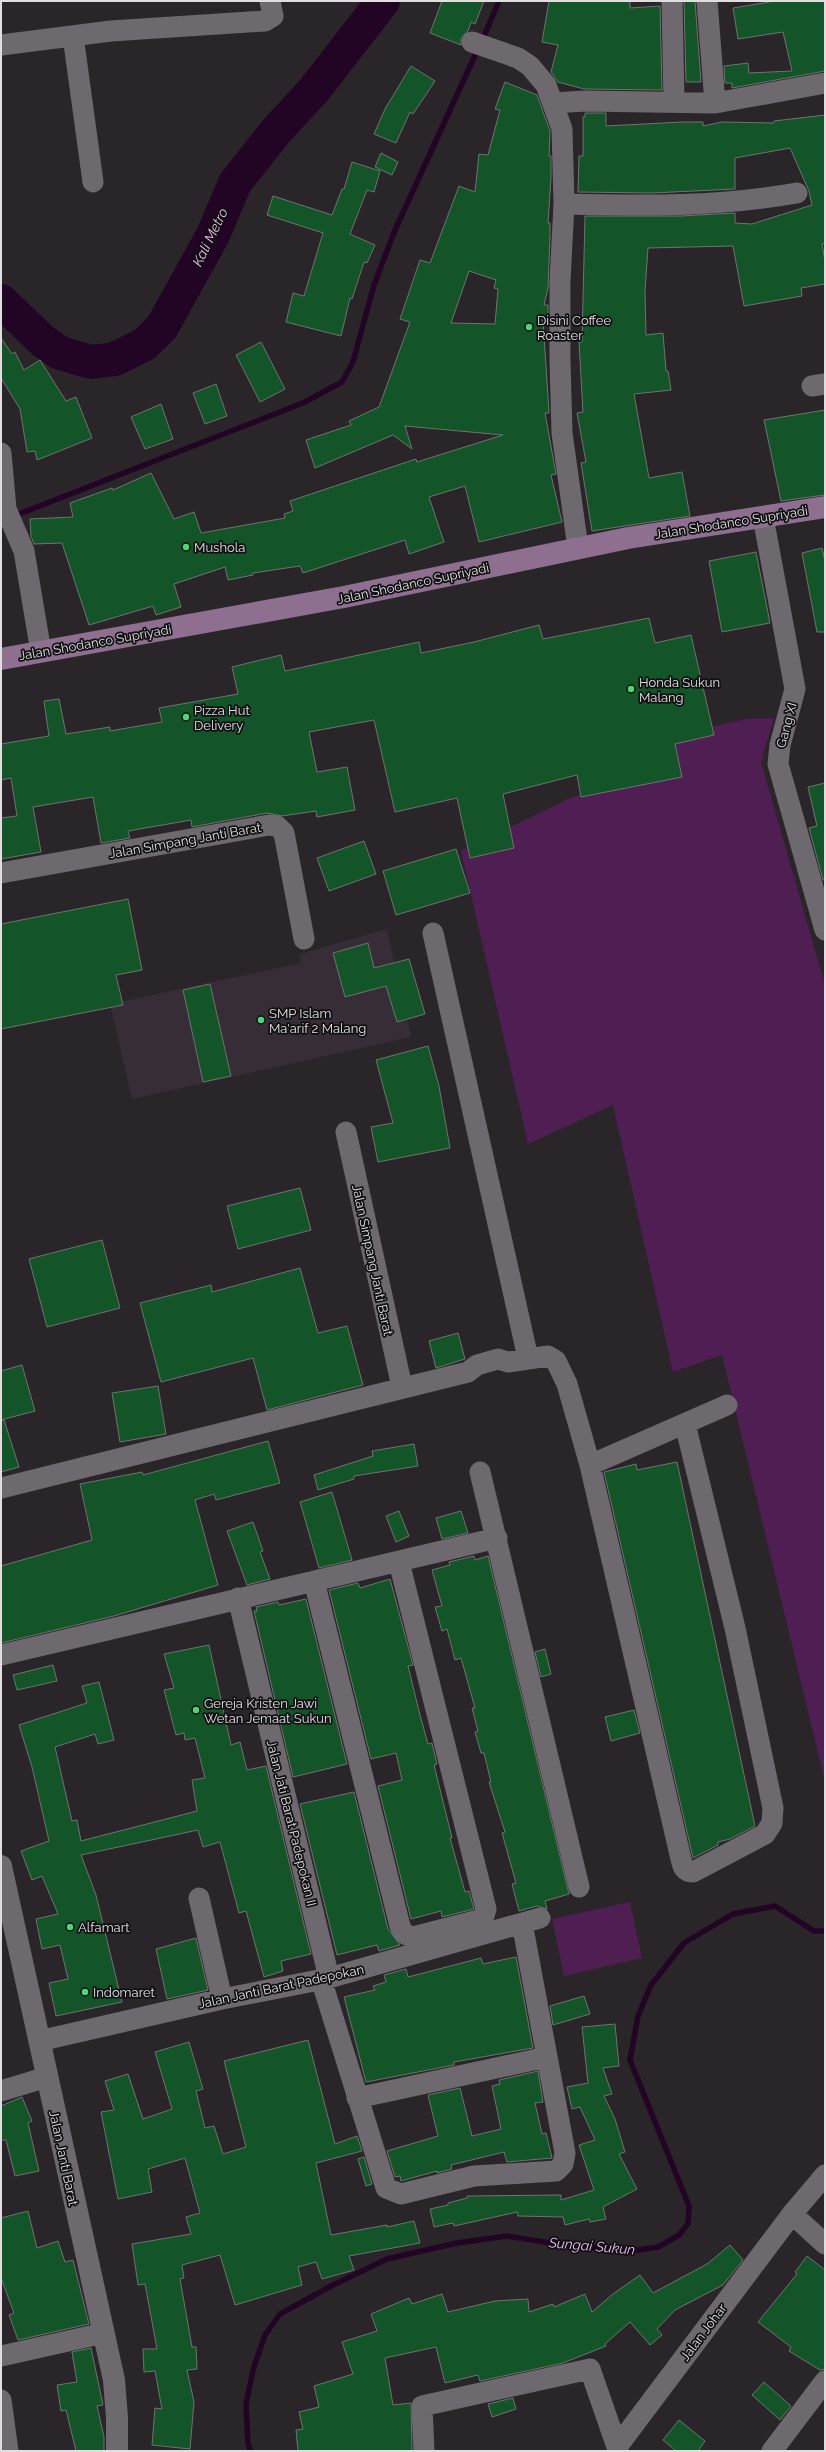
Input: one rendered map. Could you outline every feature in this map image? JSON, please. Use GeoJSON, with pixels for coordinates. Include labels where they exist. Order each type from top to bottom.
{"type":"FeatureCollection","features":[{"type":"Feature","properties":{"kind":"main road","name":"Jalan Shodanco Supriyadi"},"geometry":{"type":"LineString","coordinates":[[1,659],[344,597],[578,548],[825,507]]}},
{"type":"Feature","properties":{"kind":"street"},"geometry":{"type":"LineString","coordinates":[[1,45],[146,28],[265,21],[273,16],[270,1]]}},
{"type":"Feature","properties":{"kind":"street"},"geometry":{"type":"LineString","coordinates":[[672,1],[674,102]]}},
{"type":"Feature","properties":{"kind":"street"},"geometry":{"type":"LineString","coordinates":[[707,1],[715,103]]}},
{"type":"Feature","properties":{"kind":"street"},"geometry":{"type":"LineString","coordinates":[[73,36],[93,182]]}},
{"type":"Feature","properties":{"kind":"street"},"geometry":{"type":"LineString","coordinates":[[480,45],[518,58],[530,66],[546,85],[562,129],[564,148],[564,204],[560,281],[562,425],[578,548]]}},
{"type":"Feature","properties":{"kind":"street"},"geometry":{"type":"LineString","coordinates":[[553,103],[585,101],[715,103],[825,83]]}},
{"type":"Feature","properties":{"kind":"street"},"geometry":{"type":"LineString","coordinates":[[564,204],[695,206],[753,201],[797,193]]}},
{"type":"Feature","properties":{"kind":"street"},"geometry":{"type":"LineString","coordinates":[[1,453],[7,514],[24,551],[41,652]]}},
{"type":"Feature","properties":{"kind":"street","name":"Gang XI"},"geometry":{"type":"LineString","coordinates":[[763,517],[795,689],[780,745],[778,764],[825,930]]}},
{"type":"Feature","properties":{"kind":"street","name":"Jalan Simpang Janti Barat"},"geometry":{"type":"LineString","coordinates":[[1,873],[269,825],[277,826],[284,834],[304,939]]}},
{"type":"Feature","properties":{"kind":"street"},"geometry":{"type":"LineString","coordinates":[[433,933],[528,1358]]}},
{"type":"Feature","properties":{"kind":"street","name":"Jalan Simpang Janti Barat"},"geometry":{"type":"LineString","coordinates":[[346,1132],[402,1387]]}},
{"type":"Feature","properties":{"kind":"street"},"geometry":{"type":"LineString","coordinates":[[1,1488],[402,1387],[468,1372],[477,1365],[498,1359],[508,1362],[548,1356],[556,1361],[561,1370],[590,1465],[681,1859],[684,1868],[688,1872],[693,1872],[765,1834],[772,1823],[772,1808],[736,1628],[684,1424]]}},
{"type":"Feature","properties":{"kind":"street"},"geometry":{"type":"LineString","coordinates":[[590,1465],[727,1406]]}},
{"type":"Feature","properties":{"kind":"street"},"geometry":{"type":"LineString","coordinates":[[480,1472],[497,1538],[579,1887]]}},
{"type":"Feature","properties":{"kind":"street"},"geometry":{"type":"LineString","coordinates":[[1,1655],[497,1538]]}},
{"type":"Feature","properties":{"kind":"street"},"geometry":{"type":"LineString","coordinates":[[314,1581],[400,1926],[404,1933],[409,1936],[417,1936],[483,1919],[486,1908],[399,1562]]}},
{"type":"Feature","properties":{"kind":"street","name":"Jalan Jati Barat Padepokan II"},"geometry":{"type":"LineString","coordinates":[[238,1598],[325,1978],[357,2098],[386,2188],[392,2192],[401,2194],[474,2176],[556,2171],[563,2164],[566,2153],[547,2057]]}},
{"type":"Feature","properties":{"kind":"street","name":"Jalan Janti Barat"},"geometry":{"type":"LineString","coordinates":[[1,1866],[73,2202],[114,2380],[117,2418],[117,2451]]}},
{"type":"Feature","properties":{"kind":"street"},"geometry":{"type":"LineString","coordinates":[[200,1898],[222,1999]]}},
{"type":"Feature","properties":{"kind":"street","name":"Jalan Janti Barat Padepokan"},"geometry":{"type":"LineString","coordinates":[[39,2041],[222,1999],[325,1978],[531,1920],[547,2057]]}},
{"type":"Feature","properties":{"kind":"street"},"geometry":{"type":"LineString","coordinates":[[357,2098],[547,2057]]}},
{"type":"Feature","properties":{"kind":"street"},"geometry":{"type":"LineString","coordinates":[[1,2090],[47,2076]]}},
{"type":"Feature","properties":{"kind":"street","name":"Jalan Johar"},"geometry":{"type":"LineString","coordinates":[[618,2449],[792,2214],[825,2175]]}},
{"type":"Feature","properties":{"kind":"street"},"geometry":{"type":"LineString","coordinates":[[792,2214],[825,2244]]}},
{"type":"Feature","properties":{"kind":"street"},"geometry":{"type":"LineString","coordinates":[[1,2356],[104,2333]]}},
{"type":"Feature","properties":{"kind":"street"},"geometry":{"type":"LineString","coordinates":[[424,2451],[422,2406],[590,2369],[618,2449]]}},
{"type":"Feature","properties":{"kind":"street"},"geometry":{"type":"LineString","coordinates":[[772,2451],[825,2381]]}},
{"type":"Feature","properties":{"kind":"street"},"geometry":{"type":"LineString","coordinates":[[1,2400],[8,2451]]}},
{"type":"Feature","properties":{"kind":"shaded area"},"geometry":{"type":"Polygon","coordinates":[[[774,718],[761,762],[825,985],[825,1782],[722,1355],[673,1372],[613,1105],[528,1144],[461,851],[572,797],[664,772],[676,735],[746,719],[774,718]]]}},
{"type":"Feature","properties":{"kind":"shaded area","name":"SMP Islam Ma'arif 2 Malang"},"geometry":{"type":"Polygon","coordinates":[[[387,929],[411,1037],[132,1099],[110,1004],[301,963],[300,954],[387,929]]]}},
{"type":"Feature","properties":{"kind":"shaded area"},"geometry":{"type":"Polygon","coordinates":[[[630,1902],[642,1958],[564,1976],[552,1919],[630,1902]]]}},
{"type":"Feature","properties":{"kind":"building"},"geometry":{"type":"Polygon","coordinates":[[[442,1],[484,1],[475,24],[471,22],[468,31],[461,38],[461,45],[430,33],[442,1]]]}},
{"type":"Feature","properties":{"kind":"building"},"geometry":{"type":"Polygon","coordinates":[[[549,1],[630,1],[630,8],[660,6],[662,90],[584,89],[558,82],[551,72],[558,45],[542,42],[549,1]]]}},
{"type":"Feature","properties":{"kind":"building"},"geometry":{"type":"Polygon","coordinates":[[[684,1],[695,1],[701,82],[686,82],[684,1]]]}},
{"type":"Feature","properties":{"kind":"building"},"geometry":{"type":"Polygon","coordinates":[[[775,1],[825,1],[825,71],[732,88],[732,83],[725,83],[724,66],[748,63],[749,73],[792,71],[783,32],[738,39],[733,8],[775,1]]]}},
{"type":"Feature","properties":{"kind":"building"},"geometry":{"type":"Polygon","coordinates":[[[411,66],[435,81],[413,114],[410,112],[396,143],[374,134],[385,109],[411,66]]]}},
{"type":"Feature","properties":{"kind":"building"},"geometry":{"type":"Polygon","coordinates":[[[505,82],[537,95],[550,131],[549,156],[551,156],[551,178],[548,223],[550,223],[550,236],[548,288],[544,305],[548,305],[548,320],[543,320],[549,413],[545,413],[556,474],[551,475],[562,522],[479,542],[465,486],[429,497],[444,542],[409,554],[405,540],[303,573],[300,566],[253,573],[253,575],[228,580],[225,567],[174,584],[181,607],[156,615],[153,606],[89,625],[62,543],[34,544],[31,536],[30,519],[73,517],[70,503],[112,488],[113,490],[151,473],[174,519],[194,512],[201,533],[285,518],[284,514],[293,511],[290,501],[416,459],[417,462],[503,435],[405,426],[412,449],[393,435],[315,468],[306,440],[351,425],[349,421],[379,407],[410,322],[400,319],[420,260],[430,263],[459,186],[475,192],[479,154],[488,155],[500,110],[495,109],[505,82]],[[469,271],[451,323],[495,324],[498,289],[494,288],[496,280],[469,271]]]}},
{"type":"Feature","properties":{"kind":"building"},"geometry":{"type":"Polygon","coordinates":[[[585,113],[606,113],[606,126],[682,122],[703,122],[703,126],[722,122],[773,123],[774,121],[825,115],[825,243],[822,244],[825,261],[825,284],[801,288],[802,296],[744,306],[733,246],[648,248],[645,291],[646,335],[663,333],[666,371],[668,371],[671,390],[634,394],[649,478],[682,472],[690,516],[592,531],[581,463],[586,462],[577,413],[583,412],[579,342],[582,342],[585,216],[681,216],[735,213],[735,223],[752,224],[812,205],[809,191],[790,148],[735,158],[735,189],[652,193],[578,192],[579,156],[583,156],[583,117],[585,117],[585,113]]]}},
{"type":"Feature","properties":{"kind":"building"},"geometry":{"type":"Polygon","coordinates":[[[381,153],[398,162],[392,175],[375,167],[381,153]]]}},
{"type":"Feature","properties":{"kind":"building"},"geometry":{"type":"Polygon","coordinates":[[[352,162],[380,171],[374,192],[367,190],[350,234],[375,245],[367,263],[364,262],[352,299],[350,298],[341,336],[286,322],[293,293],[304,296],[323,233],[267,215],[273,196],[332,215],[342,189],[344,189],[352,162]]]}},
{"type":"Feature","properties":{"kind":"building"},"geometry":{"type":"Polygon","coordinates":[[[1,338],[12,354],[15,352],[24,370],[40,360],[66,401],[76,397],[92,438],[37,460],[35,451],[27,452],[20,409],[1,378],[1,338]]]}},
{"type":"Feature","properties":{"kind":"building"},"geometry":{"type":"Polygon","coordinates":[[[261,342],[285,389],[260,402],[236,355],[261,342]]]}},
{"type":"Feature","properties":{"kind":"building"},"geometry":{"type":"Polygon","coordinates":[[[216,384],[227,416],[205,424],[193,393],[216,384]]]}},
{"type":"Feature","properties":{"kind":"building"},"geometry":{"type":"Polygon","coordinates":[[[161,404],[173,439],[145,449],[131,417],[161,404]]]}},
{"type":"Feature","properties":{"kind":"building"},"geometry":{"type":"Polygon","coordinates":[[[825,410],[825,495],[781,501],[764,420],[825,410]]]}},
{"type":"Feature","properties":{"kind":"building"},"geometry":{"type":"Polygon","coordinates":[[[822,548],[825,561],[825,632],[817,632],[802,553],[822,548]]]}},
{"type":"Feature","properties":{"kind":"building"},"geometry":{"type":"Polygon","coordinates":[[[756,552],[770,623],[722,632],[709,561],[756,552]]]}},
{"type":"Feature","properties":{"kind":"building"},"geometry":{"type":"Polygon","coordinates":[[[649,618],[655,643],[691,635],[714,735],[675,744],[682,777],[581,797],[577,775],[503,794],[514,848],[470,858],[457,798],[395,812],[374,720],[309,732],[317,772],[347,767],[355,810],[317,817],[316,811],[282,816],[267,813],[192,827],[191,820],[128,831],[130,838],[101,843],[93,797],[33,807],[41,852],[1,859],[1,818],[17,816],[11,778],[1,780],[1,744],[49,736],[44,701],[59,699],[66,734],[110,727],[110,731],[162,722],[159,708],[238,694],[232,667],[281,655],[285,671],[419,642],[421,653],[474,642],[539,625],[543,639],[649,618]]]}},
{"type":"Feature","properties":{"kind":"building"},"geometry":{"type":"Polygon","coordinates":[[[825,783],[825,880],[823,880],[809,828],[817,826],[808,787],[825,783]]]}},
{"type":"Feature","properties":{"kind":"building"},"geometry":{"type":"Polygon","coordinates":[[[364,841],[376,874],[329,891],[317,858],[364,841]]]}},
{"type":"Feature","properties":{"kind":"building"},"geometry":{"type":"Polygon","coordinates":[[[456,849],[470,893],[396,915],[383,871],[456,849]]]}},
{"type":"Feature","properties":{"kind":"building"},"geometry":{"type":"Polygon","coordinates":[[[128,899],[142,970],[116,975],[123,1005],[1,1029],[1,924],[128,899]]]}},
{"type":"Feature","properties":{"kind":"building"},"geometry":{"type":"Polygon","coordinates":[[[368,943],[374,968],[409,959],[425,1014],[397,1022],[386,986],[345,997],[333,953],[368,943]]]}},
{"type":"Feature","properties":{"kind":"building"},"geometry":{"type":"Polygon","coordinates":[[[210,984],[231,1076],[203,1082],[183,990],[210,984]]]}},
{"type":"Feature","properties":{"kind":"building"},"geometry":{"type":"Polygon","coordinates":[[[428,1046],[439,1086],[450,1148],[378,1162],[371,1127],[393,1123],[376,1060],[428,1046]]]}},
{"type":"Feature","properties":{"kind":"building"},"geometry":{"type":"Polygon","coordinates":[[[300,1188],[311,1230],[238,1249],[227,1206],[300,1188]]]}},
{"type":"Feature","properties":{"kind":"building"},"geometry":{"type":"Polygon","coordinates":[[[102,1240],[120,1308],[47,1327],[29,1259],[102,1240]]]}},
{"type":"Feature","properties":{"kind":"building"},"geometry":{"type":"Polygon","coordinates":[[[300,1268],[318,1333],[347,1326],[363,1385],[267,1410],[253,1358],[161,1382],[140,1303],[211,1285],[212,1292],[300,1268]]]}},
{"type":"Feature","properties":{"kind":"building"},"geometry":{"type":"Polygon","coordinates":[[[458,1333],[465,1359],[436,1368],[429,1341],[458,1333]]]}},
{"type":"Feature","properties":{"kind":"building"},"geometry":{"type":"Polygon","coordinates":[[[22,1365],[35,1411],[1,1420],[1,1371],[22,1365]]]}},
{"type":"Feature","properties":{"kind":"building"},"geometry":{"type":"Polygon","coordinates":[[[158,1386],[166,1434],[120,1442],[112,1393],[158,1386]]]}},
{"type":"Feature","properties":{"kind":"building"},"geometry":{"type":"Polygon","coordinates":[[[4,1420],[19,1467],[1,1472],[1,1421],[4,1420]]]}},
{"type":"Feature","properties":{"kind":"building"},"geometry":{"type":"Polygon","coordinates":[[[268,1441],[280,1483],[216,1500],[214,1494],[195,1500],[218,1585],[114,1616],[1,1643],[1,1566],[92,1540],[80,1484],[142,1472],[143,1475],[268,1441]]]}},
{"type":"Feature","properties":{"kind":"building"},"geometry":{"type":"Polygon","coordinates":[[[414,1444],[418,1466],[354,1476],[354,1479],[318,1490],[314,1475],[373,1456],[372,1451],[414,1444]]]}},
{"type":"Feature","properties":{"kind":"building"},"geometry":{"type":"Polygon","coordinates":[[[677,1462],[755,1826],[730,1839],[718,1842],[718,1845],[693,1858],[604,1472],[636,1464],[637,1470],[677,1462]]]}},
{"type":"Feature","properties":{"kind":"building"},"geometry":{"type":"Polygon","coordinates":[[[332,1492],[352,1560],[319,1568],[300,1502],[332,1492]]]}},
{"type":"Feature","properties":{"kind":"building"},"geometry":{"type":"Polygon","coordinates":[[[399,1511],[409,1536],[396,1542],[386,1516],[399,1511]]]}},
{"type":"Feature","properties":{"kind":"building"},"geometry":{"type":"Polygon","coordinates":[[[461,1511],[468,1533],[442,1539],[436,1518],[461,1511]]]}},
{"type":"Feature","properties":{"kind":"building"},"geometry":{"type":"Polygon","coordinates":[[[253,1522],[263,1551],[260,1552],[270,1579],[247,1585],[227,1531],[253,1522]]]}},
{"type":"Feature","properties":{"kind":"building"},"geometry":{"type":"Polygon","coordinates":[[[474,1556],[475,1560],[488,1556],[569,1894],[545,1901],[547,1909],[537,1906],[519,1911],[512,1884],[516,1883],[502,1833],[505,1832],[489,1782],[491,1782],[484,1753],[481,1753],[475,1732],[478,1731],[472,1708],[475,1708],[461,1658],[455,1660],[447,1629],[442,1631],[435,1607],[442,1606],[432,1570],[450,1565],[449,1562],[474,1556]]]}},
{"type":"Feature","properties":{"kind":"building"},"geometry":{"type":"Polygon","coordinates":[[[390,1579],[413,1665],[408,1666],[420,1715],[428,1744],[432,1743],[437,1764],[434,1765],[452,1838],[450,1838],[465,1892],[469,1891],[474,1909],[442,1917],[441,1911],[411,1919],[378,1786],[402,1780],[396,1753],[371,1759],[329,1590],[358,1583],[360,1588],[390,1579]]]}},
{"type":"Feature","properties":{"kind":"building"},"geometry":{"type":"Polygon","coordinates":[[[306,1599],[347,1764],[293,1777],[254,1611],[257,1611],[256,1607],[278,1602],[279,1605],[306,1599]]]}},
{"type":"Feature","properties":{"kind":"building"},"geometry":{"type":"Polygon","coordinates":[[[209,1645],[231,1745],[240,1742],[247,1770],[266,1766],[311,1954],[281,1961],[283,1971],[264,1977],[246,1911],[239,1913],[220,1842],[203,1847],[198,1830],[81,1855],[96,1895],[122,2002],[56,2016],[49,1983],[68,1979],[60,1945],[42,1949],[36,1919],[58,1914],[42,1876],[32,1880],[21,1851],[49,1841],[32,1767],[19,1725],[87,1703],[82,1686],[99,1682],[114,1740],[98,1744],[95,1734],[55,1747],[72,1821],[77,1820],[81,1841],[197,1811],[192,1780],[205,1778],[195,1738],[185,1740],[184,1733],[176,1735],[164,1690],[174,1688],[164,1654],[209,1645]]]}},
{"type":"Feature","properties":{"kind":"building"},"geometry":{"type":"Polygon","coordinates":[[[545,1649],[551,1674],[541,1677],[535,1652],[545,1649]]]}},
{"type":"Feature","properties":{"kind":"building"},"geometry":{"type":"Polygon","coordinates":[[[53,1665],[57,1681],[17,1690],[13,1675],[53,1665]]]}},
{"type":"Feature","properties":{"kind":"building"},"geometry":{"type":"Polygon","coordinates":[[[634,1710],[640,1733],[611,1741],[605,1717],[634,1710]]]}},
{"type":"Feature","properties":{"kind":"building"},"geometry":{"type":"Polygon","coordinates":[[[354,1792],[388,1929],[400,1945],[379,1951],[377,1945],[337,1955],[300,1804],[354,1792]]]}},
{"type":"Feature","properties":{"kind":"building"},"geometry":{"type":"Polygon","coordinates":[[[196,1938],[208,1990],[167,1999],[156,1949],[196,1938]]]}},
{"type":"Feature","properties":{"kind":"building"},"geometry":{"type":"Polygon","coordinates":[[[516,1957],[533,2048],[454,2062],[454,2065],[366,2082],[344,1997],[375,1990],[373,1986],[386,1982],[384,1975],[406,1969],[408,1977],[481,1958],[483,1964],[516,1957]]]}},
{"type":"Feature","properties":{"kind":"building"},"geometry":{"type":"Polygon","coordinates":[[[584,1996],[590,2014],[553,2025],[550,2006],[584,1996]]]}},
{"type":"Feature","properties":{"kind":"building"},"geometry":{"type":"Polygon","coordinates":[[[615,2024],[619,2066],[603,2068],[612,2094],[604,2096],[615,2119],[625,2152],[619,2154],[637,2189],[603,2207],[606,2219],[590,2222],[589,2219],[565,2225],[563,2217],[518,2216],[517,2212],[454,2226],[453,2223],[434,2227],[430,2209],[448,2205],[448,2203],[467,2198],[467,2196],[561,2195],[561,2200],[594,2190],[579,2145],[595,2140],[580,2107],[572,2109],[567,2087],[588,2083],[582,2027],[615,2024]]]}},
{"type":"Feature","properties":{"kind":"building"},"geometry":{"type":"Polygon","coordinates":[[[308,2040],[335,2144],[357,2136],[362,2151],[316,2163],[331,2235],[387,2225],[387,2227],[414,2221],[420,2243],[349,2256],[354,2270],[322,2279],[316,2262],[298,2267],[302,2285],[235,2305],[220,2255],[182,2265],[184,2278],[180,2279],[192,2347],[196,2347],[197,2369],[187,2370],[194,2402],[190,2449],[152,2445],[155,2408],[162,2409],[155,2371],[144,2372],[143,2349],[157,2349],[145,2284],[138,2285],[132,2244],[191,2234],[186,2217],[200,2213],[185,2158],[148,2169],[152,2192],[118,2199],[101,2112],[114,2110],[105,2081],[128,2074],[143,2119],[172,2109],[155,2052],[189,2042],[203,2089],[196,2091],[205,2128],[214,2126],[223,2154],[246,2147],[224,2061],[308,2040]]]}},
{"type":"Feature","properties":{"kind":"building"},"geometry":{"type":"Polygon","coordinates":[[[538,2071],[543,2102],[535,2103],[542,2134],[546,2133],[552,2158],[507,2162],[504,2152],[451,2165],[452,2169],[437,2173],[437,2171],[401,2181],[400,2176],[395,2177],[387,2151],[438,2136],[428,2095],[460,2088],[472,2136],[501,2129],[492,2086],[500,2084],[499,2080],[538,2071]]]}},
{"type":"Feature","properties":{"kind":"building"},"geometry":{"type":"Polygon","coordinates":[[[22,2097],[32,2121],[28,2123],[39,2171],[15,2176],[6,2140],[1,2140],[1,2106],[22,2097]]]}},
{"type":"Feature","properties":{"kind":"building"},"geometry":{"type":"Polygon","coordinates":[[[364,2157],[372,2184],[366,2186],[358,2159],[364,2157]]]}},
{"type":"Feature","properties":{"kind":"building"},"geometry":{"type":"Polygon","coordinates":[[[28,2211],[37,2248],[58,2241],[65,2262],[73,2260],[89,2324],[18,2340],[9,2315],[14,2313],[1,2278],[1,2218],[28,2211]]]}},
{"type":"Feature","properties":{"kind":"building"},"geometry":{"type":"Polygon","coordinates":[[[730,2245],[743,2260],[723,2285],[675,2310],[657,2329],[662,2335],[650,2345],[630,2322],[605,2344],[606,2346],[563,2363],[480,2381],[478,2375],[445,2383],[436,2347],[385,2358],[393,2405],[411,2403],[412,2451],[298,2451],[296,2430],[303,2429],[299,2412],[319,2407],[314,2386],[353,2374],[342,2342],[377,2331],[371,2314],[409,2298],[412,2304],[442,2294],[448,2312],[495,2301],[528,2299],[529,2312],[553,2304],[554,2307],[585,2294],[592,2312],[613,2294],[640,2275],[653,2293],[707,2264],[730,2245]]]}},
{"type":"Feature","properties":{"kind":"building"},"geometry":{"type":"Polygon","coordinates":[[[807,2256],[825,2270],[825,2369],[820,2370],[789,2351],[791,2347],[758,2322],[797,2274],[795,2272],[807,2256]]]}},
{"type":"Feature","properties":{"kind":"building"},"geometry":{"type":"Polygon","coordinates":[[[91,2348],[103,2405],[97,2406],[104,2437],[104,2451],[76,2451],[66,2410],[61,2411],[57,2385],[77,2382],[72,2352],[91,2348]]]}},
{"type":"Feature","properties":{"kind":"building"},"geometry":{"type":"Polygon","coordinates":[[[764,2382],[791,2406],[780,2420],[752,2395],[764,2382]]]}},
{"type":"Feature","properties":{"kind":"building"},"geometry":{"type":"Polygon","coordinates":[[[513,2398],[516,2409],[492,2417],[488,2404],[513,2398]]]}},
{"type":"Feature","properties":{"kind":"building"},"geometry":{"type":"Polygon","coordinates":[[[679,2420],[705,2441],[698,2451],[676,2451],[663,2440],[679,2420]]]}},
{"type":"Feature","properties":{"kind":"waterway","name":"Kali Metro"},"geometry":{"type":"LineString","coordinates":[[1,301],[43,341],[60,353],[91,362],[115,359],[145,344],[162,327],[213,235],[235,183],[276,131],[314,90],[383,1]]}},
{"type":"Feature","properties":{"kind":"waterway"},"geometry":{"type":"LineString","coordinates":[[482,41],[499,1]]}},
{"type":"Feature","properties":{"kind":"waterway"},"geometry":{"type":"LineString","coordinates":[[14,516],[303,403],[342,382],[353,362],[374,285],[395,230],[478,49]]}},
{"type":"Feature","properties":{"kind":"waterway","name":"Sungai Sukun"},"geometry":{"type":"LineString","coordinates":[[251,2451],[248,2444],[246,2404],[253,2370],[265,2335],[280,2314],[333,2285],[387,2259],[457,2243],[507,2236],[569,2246],[639,2250],[658,2247],[679,2235],[688,2224],[689,2206],[630,2060],[638,2016],[651,1985],[684,1943],[733,1914],[775,1906],[814,1931],[825,1931]]}},
{"type":"Feature","properties":{"kind":"place","name":"Disini Coffee Roaster"},"geometry":{"type":"Point","coordinates":[529,327]}},
{"type":"Feature","properties":{"kind":"place","name":"Mushola"},"geometry":{"type":"Point","coordinates":[186,547]}},
{"type":"Feature","properties":{"kind":"place","name":"Honda Sukun Malang"},"geometry":{"type":"Point","coordinates":[631,689]}},
{"type":"Feature","properties":{"kind":"place","name":"Pizza Hut Delivery"},"geometry":{"type":"Point","coordinates":[186,717]}},
{"type":"Feature","properties":{"kind":"place","name":"SMP Islam Ma'arif 2 Malang"},"geometry":{"type":"Point","coordinates":[261,1020]}},
{"type":"Feature","properties":{"kind":"place","name":"Gereja Kristen Jawi Wetan Jemaat Sukun"},"geometry":{"type":"Point","coordinates":[196,1710]}},
{"type":"Feature","properties":{"kind":"place","name":"Alfamart"},"geometry":{"type":"Point","coordinates":[70,1927]}},
{"type":"Feature","properties":{"kind":"place","name":"Indomaret"},"geometry":{"type":"Point","coordinates":[85,1992]}}]}
